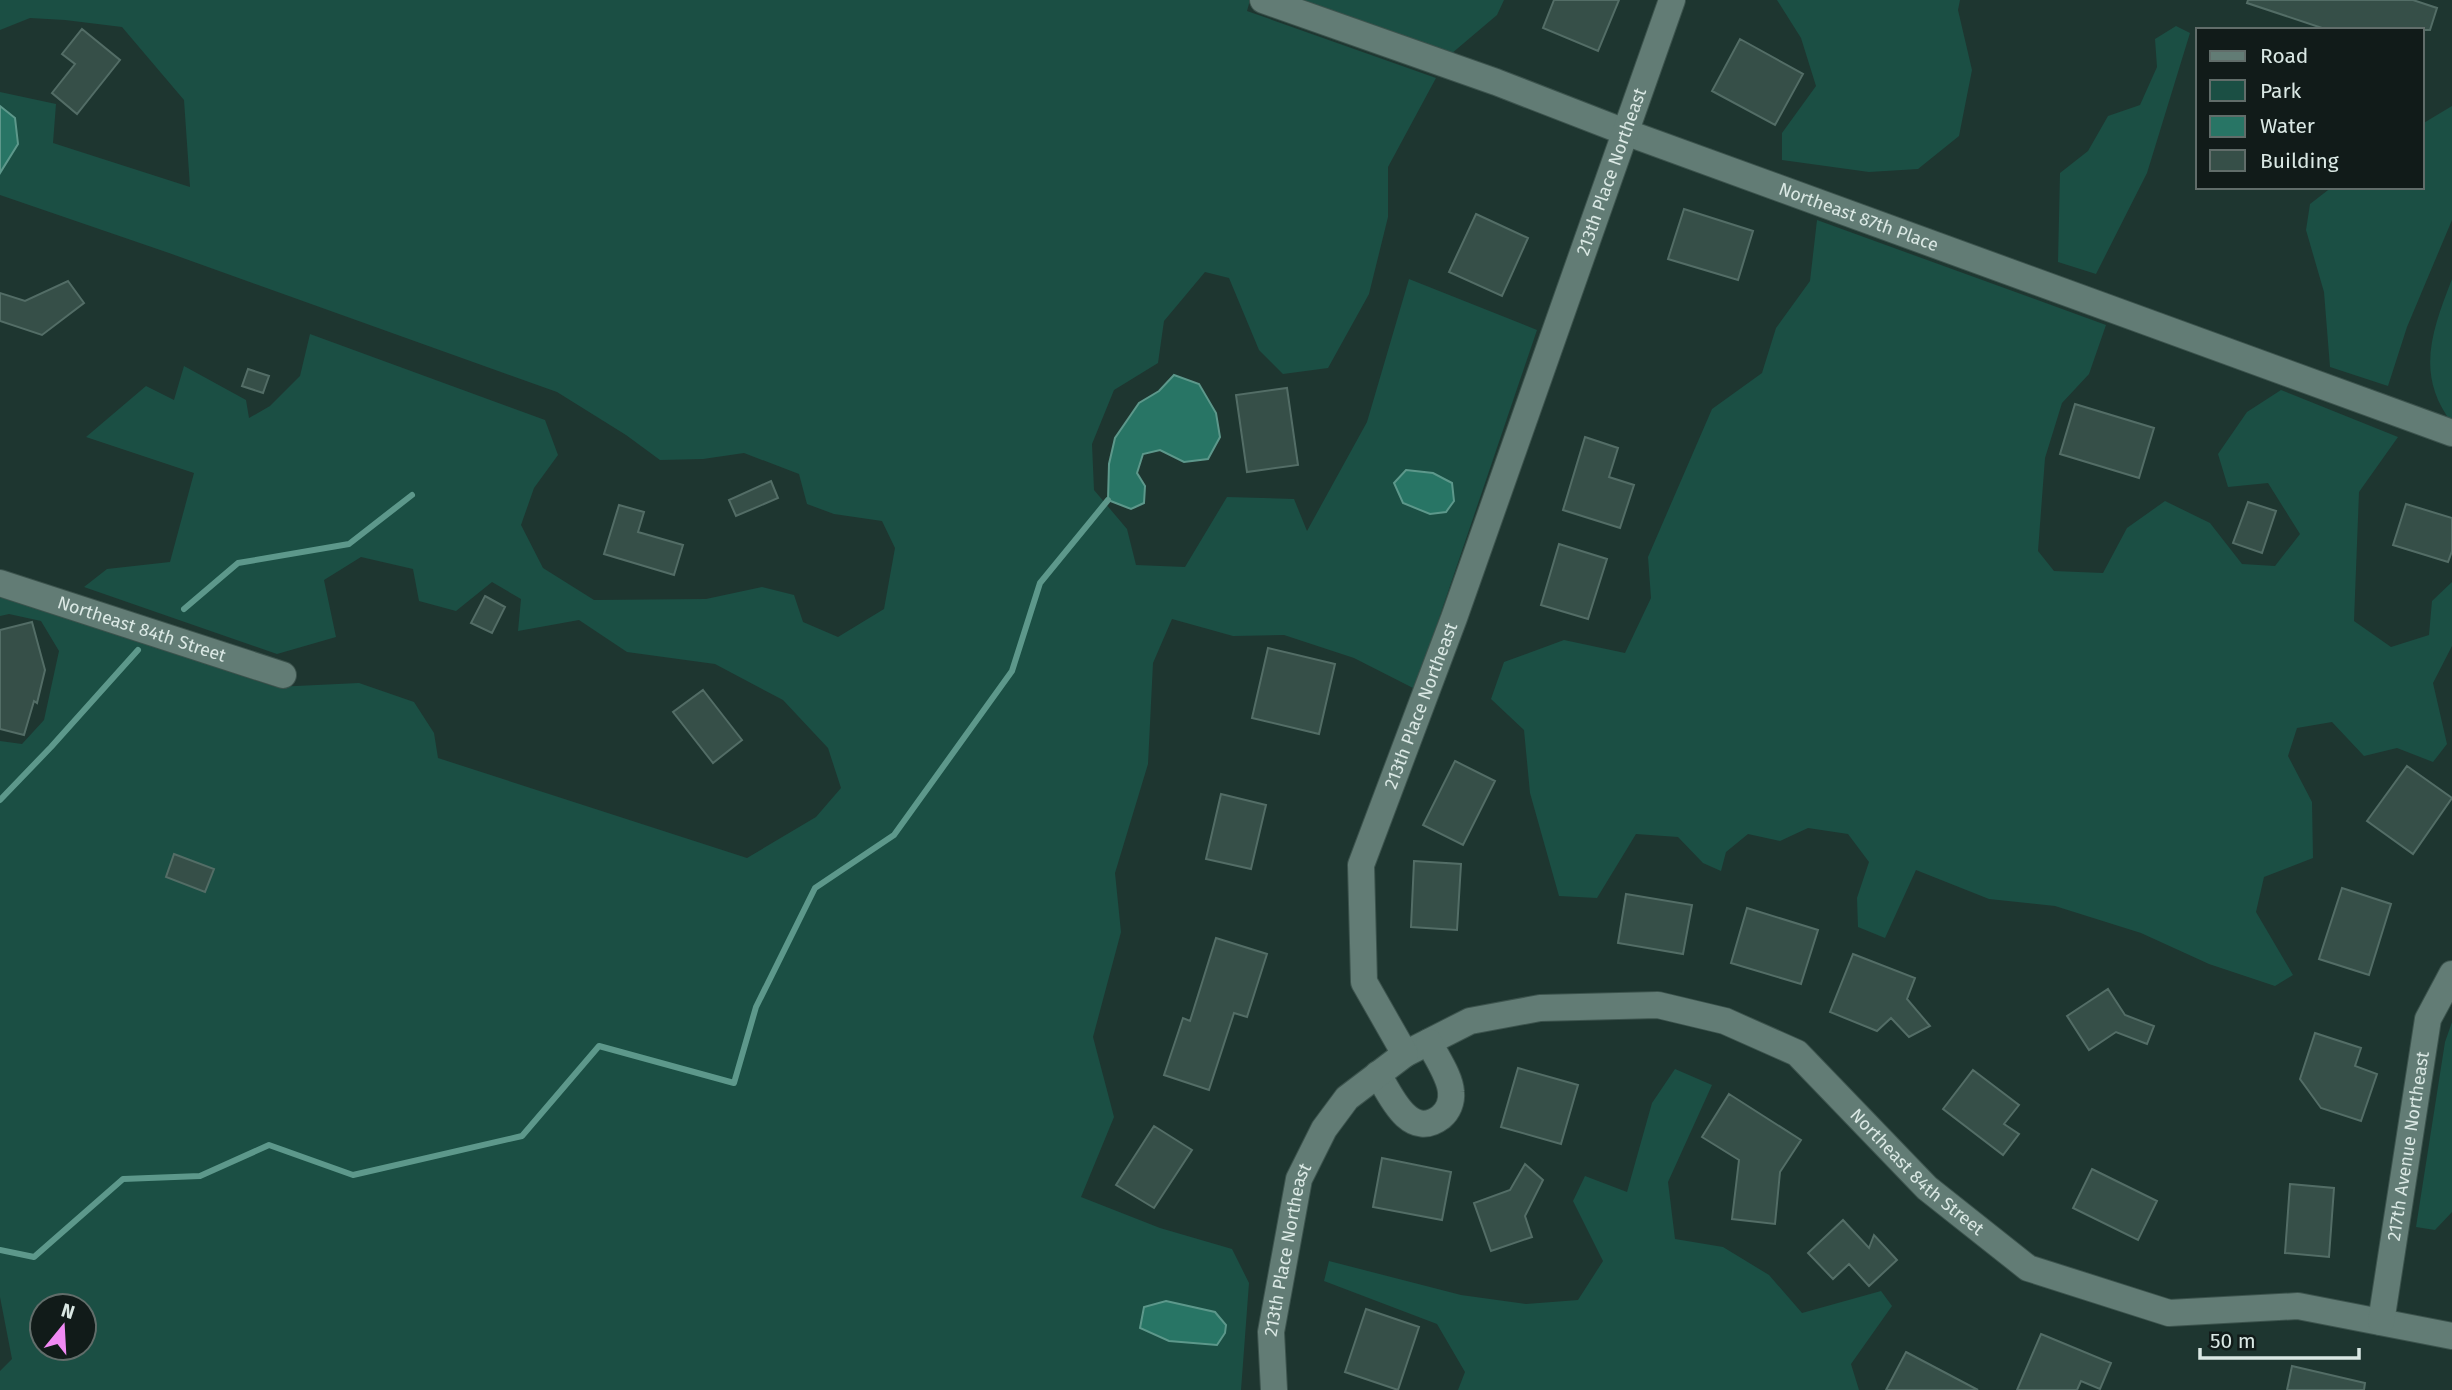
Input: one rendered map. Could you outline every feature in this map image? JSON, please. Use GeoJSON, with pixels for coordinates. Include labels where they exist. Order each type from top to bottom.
{"type":"FeatureCollection","features":[{"type":"Feature","properties":{"kind":"street","name":"Northeast 87th Place"},"geometry":{"type":"LineString","coordinates":[[1263,0],[1496,82],[1625,132],[2452,433]]}},
{"type":"Feature","properties":{"kind":"street","name":"213th Place Northeast"},"geometry":{"type":"LineString","coordinates":[[1273,1390],[1271,1332],[1299,1179],[1324,1129],[1347,1098],[1405,1054],[1363,982],[1361,865],[1454,618],[1672,0]]}},
{"type":"Feature","properties":{"kind":"street","name":"Northeast 84th Street"},"geometry":{"type":"LineString","coordinates":[[0,583],[283,675]]}},
{"type":"Feature","properties":{"kind":"street","name":"217th Avenue Northeast"},"geometry":{"type":"LineString","coordinates":[[2381,1322],[2428,1019],[2452,974]]}},
{"type":"Feature","properties":{"kind":"street","name":"Northeast 84th Street"},"geometry":{"type":"LineString","coordinates":[[1405,1054],[1470,1021],[1540,1008],[1658,1006],[1726,1021],[1797,1053],[1927,1188],[2028,1268],[2169,1313],[2298,1306],[2452,1336]]}},
{"type":"Feature","properties":{"kind":"street"},"geometry":{"type":"LineString","coordinates":[[1378,1074],[1399,1111],[1406,1117],[1423,1123],[1441,1117],[1447,1110],[1451,1091],[1429,1042]]}},
{"type":"Feature","properties":{"kind":"green space"},"geometry":{"type":"Polygon","coordinates":[[[0,0],[1250,0],[1247,11],[1436,78],[1388,167],[1388,217],[1369,294],[1328,368],[1283,374],[1259,350],[1229,278],[1205,272],[1164,321],[1158,363],[1114,390],[1092,444],[1094,490],[1127,529],[1136,565],[1185,567],[1227,497],[1294,499],[1307,531],[1367,422],[1409,279],[1537,330],[1415,689],[1354,658],[1284,635],[1233,636],[1172,619],[1153,663],[1148,764],[1115,873],[1121,932],[1093,1037],[1114,1117],[1081,1197],[1160,1228],[1232,1249],[1249,1283],[1241,1390],[0,1390],[0,1371],[12,1359],[0,1297],[0,741],[22,744],[44,720],[59,651],[41,621],[9,614],[0,616],[0,595],[275,687],[359,683],[414,702],[434,733],[438,758],[747,858],[816,817],[841,788],[828,748],[783,700],[715,664],[627,652],[579,620],[518,631],[521,599],[492,582],[456,611],[419,601],[413,569],[361,557],[324,580],[336,637],[277,654],[84,587],[107,569],[170,562],[194,473],[86,437],[146,386],[174,400],[184,366],[246,400],[249,418],[270,406],[300,376],[310,334],[545,420],[558,455],[534,488],[521,525],[543,568],[594,600],[706,599],[762,587],[794,595],[803,622],[838,637],[884,609],[895,548],[882,521],[834,514],[807,504],[799,474],[744,453],[703,459],[660,460],[626,435],[557,392],[0,195],[0,92],[56,104],[53,143],[190,187],[184,100],[122,27],[30,18],[0,30],[0,0]]]}},
{"type":"Feature","properties":{"kind":"green space"},"geometry":{"type":"Polygon","coordinates":[[[1299,0],[1504,0],[1497,15],[1451,54],[1299,0]]]}},
{"type":"Feature","properties":{"kind":"green space"},"geometry":{"type":"Polygon","coordinates":[[[1777,0],[1960,0],[1958,10],[1972,70],[1959,136],[1918,169],[1869,172],[1782,160],[1782,133],[1816,86],[1801,38],[1777,0]]]}},
{"type":"Feature","properties":{"kind":"green space"},"geometry":{"type":"Polygon","coordinates":[[[2176,26],[2190,33],[2147,173],[2096,274],[2058,262],[2060,173],[2088,151],[2108,116],[2140,105],[2157,67],[2155,39],[2176,26]]]}},
{"type":"Feature","properties":{"kind":"green space"},"geometry":{"type":"Polygon","coordinates":[[[2452,106],[2452,220],[2407,327],[2388,386],[2330,367],[2324,292],[2306,230],[2310,204],[2329,189],[2424,189],[2424,123],[2452,106]]]}},
{"type":"Feature","properties":{"kind":"green space"},"geometry":{"type":"Polygon","coordinates":[[[1817,220],[2106,325],[2089,374],[2062,403],[2045,458],[2038,551],[2054,571],[2103,573],[2127,528],[2165,501],[2210,523],[2242,564],[2275,566],[2300,534],[2268,483],[2228,487],[2218,454],[2247,412],[2281,390],[2398,437],[2359,492],[2354,621],[2391,647],[2429,635],[2432,601],[2452,582],[2452,646],[2433,683],[2447,744],[2433,762],[2397,748],[2364,756],[2332,722],[2297,728],[2288,756],[2312,802],[2313,858],[2264,877],[2256,912],[2293,975],[2275,986],[2209,964],[2141,933],[2055,906],[1989,899],[1916,870],[1885,938],[1858,927],[1857,898],[1869,862],[1848,834],[1808,828],[1780,841],[1748,834],[1726,852],[1721,871],[1703,863],[1678,837],[1636,834],[1597,898],[1559,896],[1530,793],[1524,730],[1491,699],[1504,662],[1564,640],[1625,653],[1651,598],[1648,557],[1712,409],[1762,373],[1776,328],[1810,281],[1817,220]]]}},
{"type":"Feature","properties":{"kind":"green space"},"geometry":{"type":"Polygon","coordinates":[[[2452,279],[2452,423],[2441,405],[2430,370],[2433,335],[2452,279]]]}},
{"type":"Feature","properties":{"kind":"green space"},"geometry":{"type":"Polygon","coordinates":[[[2452,1022],[2452,1212],[2435,1230],[2416,1227],[2445,1042],[2452,1022]]]}},
{"type":"Feature","properties":{"kind":"green space"},"geometry":{"type":"Polygon","coordinates":[[[1675,1069],[1712,1085],[1668,1182],[1675,1239],[1723,1247],[1769,1275],[1802,1313],[1881,1291],[1892,1306],[1851,1364],[1859,1390],[1458,1390],[1465,1372],[1437,1324],[1324,1281],[1329,1261],[1461,1295],[1526,1304],[1578,1300],[1603,1261],[1573,1201],[1585,1176],[1627,1192],[1652,1103],[1675,1069]]]}},
{"type":"Feature","properties":{"kind":"water"},"geometry":{"type":"Polygon","coordinates":[[[0,106],[15,118],[18,144],[0,173],[0,106]]]}},
{"type":"Feature","properties":{"kind":"water"},"geometry":{"type":"Polygon","coordinates":[[[1174,375],[1199,384],[1216,413],[1220,437],[1208,459],[1184,462],[1160,450],[1143,454],[1137,473],[1145,486],[1144,503],[1131,509],[1108,500],[1109,464],[1115,438],[1139,403],[1159,391],[1174,375]]]}},
{"type":"Feature","properties":{"kind":"water"},"geometry":{"type":"Polygon","coordinates":[[[1406,470],[1433,473],[1452,483],[1454,501],[1446,512],[1430,514],[1403,503],[1394,483],[1406,470]]]}},
{"type":"Feature","properties":{"kind":"water"},"geometry":{"type":"Polygon","coordinates":[[[1166,1301],[1215,1312],[1226,1325],[1225,1333],[1217,1345],[1169,1341],[1140,1328],[1144,1307],[1166,1301]]]}},
{"type":"Feature","properties":{"kind":"building"},"geometry":{"type":"Polygon","coordinates":[[[1554,0],[1619,0],[1598,51],[1543,28],[1554,0]]]}},
{"type":"Feature","properties":{"kind":"building"},"geometry":{"type":"Polygon","coordinates":[[[2248,0],[2413,0],[2437,8],[2430,30],[2322,28],[2247,3],[2248,0]]]}},
{"type":"Feature","properties":{"kind":"building"},"geometry":{"type":"Polygon","coordinates":[[[82,29],[120,60],[77,114],[52,93],[75,64],[62,54],[82,29]]]}},
{"type":"Feature","properties":{"kind":"building"},"geometry":{"type":"Polygon","coordinates":[[[1740,39],[1803,74],[1775,125],[1712,91],[1740,39]]]}},
{"type":"Feature","properties":{"kind":"building"},"geometry":{"type":"Polygon","coordinates":[[[1684,209],[1753,231],[1738,280],[1668,259],[1684,209]]]}},
{"type":"Feature","properties":{"kind":"building"},"geometry":{"type":"Polygon","coordinates":[[[1476,214],[1528,238],[1502,296],[1449,272],[1476,214]]]}},
{"type":"Feature","properties":{"kind":"building"},"geometry":{"type":"Polygon","coordinates":[[[68,281],[84,303],[42,335],[0,321],[0,293],[25,301],[68,281]]]}},
{"type":"Feature","properties":{"kind":"building"},"geometry":{"type":"Polygon","coordinates":[[[248,369],[269,376],[263,393],[242,386],[248,369]]]}},
{"type":"Feature","properties":{"kind":"building"},"geometry":{"type":"Polygon","coordinates":[[[1287,388],[1298,465],[1247,472],[1236,395],[1287,388]]]}},
{"type":"Feature","properties":{"kind":"building"},"geometry":{"type":"Polygon","coordinates":[[[2075,404],[2154,428],[2139,478],[2060,454],[2075,404]]]}},
{"type":"Feature","properties":{"kind":"building"},"geometry":{"type":"Polygon","coordinates":[[[1585,437],[1618,448],[1609,477],[1634,485],[1620,528],[1563,510],[1585,437]]]}},
{"type":"Feature","properties":{"kind":"building"},"geometry":{"type":"Polygon","coordinates":[[[771,481],[778,498],[736,516],[729,500],[771,481]]]}},
{"type":"Feature","properties":{"kind":"building"},"geometry":{"type":"Polygon","coordinates":[[[2248,502],[2276,511],[2262,553],[2233,543],[2248,502]]]}},
{"type":"Feature","properties":{"kind":"building"},"geometry":{"type":"Polygon","coordinates":[[[2406,504],[2452,518],[2452,551],[2448,562],[2393,545],[2406,504]]]}},
{"type":"Feature","properties":{"kind":"building"},"geometry":{"type":"Polygon","coordinates":[[[619,505],[644,512],[638,532],[683,545],[674,575],[604,554],[619,505]]]}},
{"type":"Feature","properties":{"kind":"building"},"geometry":{"type":"Polygon","coordinates":[[[1559,544],[1607,559],[1588,619],[1541,605],[1559,544]]]}},
{"type":"Feature","properties":{"kind":"building"},"geometry":{"type":"Polygon","coordinates":[[[485,596],[505,607],[492,633],[471,623],[485,596]]]}},
{"type":"Feature","properties":{"kind":"building"},"geometry":{"type":"Polygon","coordinates":[[[32,622],[45,670],[37,703],[34,701],[24,735],[0,729],[0,630],[32,622]]]}},
{"type":"Feature","properties":{"kind":"building"},"geometry":{"type":"Polygon","coordinates":[[[1268,648],[1335,664],[1319,734],[1252,718],[1268,648]]]}},
{"type":"Feature","properties":{"kind":"building"},"geometry":{"type":"Polygon","coordinates":[[[703,690],[742,740],[713,763],[673,712],[703,690]]]}},
{"type":"Feature","properties":{"kind":"building"},"geometry":{"type":"Polygon","coordinates":[[[1455,761],[1495,781],[1463,845],[1423,825],[1455,761]]]}},
{"type":"Feature","properties":{"kind":"building"},"geometry":{"type":"Polygon","coordinates":[[[2407,766],[2452,798],[2413,854],[2367,821],[2407,766]]]}},
{"type":"Feature","properties":{"kind":"building"},"geometry":{"type":"Polygon","coordinates":[[[1221,794],[1266,805],[1251,869],[1206,859],[1221,794]]]}},
{"type":"Feature","properties":{"kind":"building"},"geometry":{"type":"Polygon","coordinates":[[[174,854],[214,869],[205,892],[166,877],[174,854]]]}},
{"type":"Feature","properties":{"kind":"building"},"geometry":{"type":"Polygon","coordinates":[[[1414,861],[1461,864],[1457,930],[1411,927],[1414,861]]]}},
{"type":"Feature","properties":{"kind":"building"},"geometry":{"type":"Polygon","coordinates":[[[2342,888],[2391,904],[2369,975],[2319,959],[2342,888]]]}},
{"type":"Feature","properties":{"kind":"building"},"geometry":{"type":"Polygon","coordinates":[[[1626,894],[1692,905],[1683,954],[1618,943],[1626,894]]]}},
{"type":"Feature","properties":{"kind":"building"},"geometry":{"type":"Polygon","coordinates":[[[1747,908],[1818,930],[1801,984],[1731,963],[1747,908]]]}},
{"type":"Feature","properties":{"kind":"building"},"geometry":{"type":"Polygon","coordinates":[[[1216,938],[1267,954],[1247,1017],[1234,1013],[1209,1090],[1164,1075],[1183,1018],[1190,1021],[1216,938]]]}},
{"type":"Feature","properties":{"kind":"building"},"geometry":{"type":"Polygon","coordinates":[[[1853,954],[1915,978],[1907,999],[1930,1026],[1909,1037],[1891,1018],[1877,1031],[1830,1012],[1853,954]]]}},
{"type":"Feature","properties":{"kind":"building"},"geometry":{"type":"Polygon","coordinates":[[[2108,989],[2125,1015],[2154,1026],[2147,1044],[2116,1032],[2089,1050],[2067,1016],[2108,989]]]}},
{"type":"Feature","properties":{"kind":"building"},"geometry":{"type":"Polygon","coordinates":[[[2315,1033],[2361,1048],[2355,1066],[2377,1074],[2361,1121],[2321,1108],[2300,1079],[2315,1033]]]}},
{"type":"Feature","properties":{"kind":"building"},"geometry":{"type":"Polygon","coordinates":[[[1518,1068],[1578,1085],[1561,1144],[1501,1127],[1518,1068]]]}},
{"type":"Feature","properties":{"kind":"building"},"geometry":{"type":"Polygon","coordinates":[[[1973,1070],[2019,1105],[2004,1124],[2019,1134],[2003,1155],[1943,1109],[1973,1070]]]}},
{"type":"Feature","properties":{"kind":"building"},"geometry":{"type":"Polygon","coordinates":[[[1729,1094],[1801,1140],[1780,1172],[1775,1224],[1732,1219],[1739,1160],[1702,1137],[1729,1094]]]}},
{"type":"Feature","properties":{"kind":"building"},"geometry":{"type":"Polygon","coordinates":[[[1154,1126],[1192,1150],[1154,1208],[1116,1185],[1154,1126]]]}},
{"type":"Feature","properties":{"kind":"building"},"geometry":{"type":"Polygon","coordinates":[[[1382,1158],[1451,1172],[1442,1220],[1373,1207],[1382,1158]]]}},
{"type":"Feature","properties":{"kind":"building"},"geometry":{"type":"Polygon","coordinates":[[[1525,1164],[1543,1180],[1525,1216],[1532,1237],[1491,1251],[1474,1203],[1510,1190],[1525,1164]]]}},
{"type":"Feature","properties":{"kind":"building"},"geometry":{"type":"Polygon","coordinates":[[[2092,1169],[2157,1201],[2138,1240],[2073,1208],[2092,1169]]]}},
{"type":"Feature","properties":{"kind":"building"},"geometry":{"type":"Polygon","coordinates":[[[2290,1184],[2334,1188],[2329,1257],[2285,1253],[2290,1184]]]}},
{"type":"Feature","properties":{"kind":"building"},"geometry":{"type":"Polygon","coordinates":[[[1843,1220],[1869,1248],[1874,1235],[1897,1260],[1869,1286],[1849,1264],[1833,1279],[1808,1253],[1843,1220]]]}},
{"type":"Feature","properties":{"kind":"building"},"geometry":{"type":"Polygon","coordinates":[[[1366,1309],[1419,1327],[1398,1390],[1345,1372],[1366,1309]]]}},
{"type":"Feature","properties":{"kind":"building"},"geometry":{"type":"Polygon","coordinates":[[[2041,1334],[2111,1363],[2100,1389],[2081,1381],[2077,1390],[2017,1390],[2041,1334]]]}},
{"type":"Feature","properties":{"kind":"building"},"geometry":{"type":"Polygon","coordinates":[[[1906,1352],[1978,1390],[1886,1390],[1906,1352]]]}},
{"type":"Feature","properties":{"kind":"building"},"geometry":{"type":"Polygon","coordinates":[[[2292,1366],[2365,1383],[2364,1390],[2287,1390],[2292,1366]]]}},
{"type":"Feature","properties":{"kind":"waterway"},"geometry":{"type":"LineString","coordinates":[[184,609],[238,563],[349,544],[412,495]]}},
{"type":"Feature","properties":{"kind":"waterway"},"geometry":{"type":"LineString","coordinates":[[0,1250],[34,1257],[123,1179],[200,1176],[269,1145],[353,1175],[522,1136],[599,1046],[734,1083],[756,1007],[815,888],[894,835],[1012,671],[1040,583],[1108,500]]}},
{"type":"Feature","properties":{"kind":"waterway"},"geometry":{"type":"LineString","coordinates":[[0,800],[138,650]]}}]}
